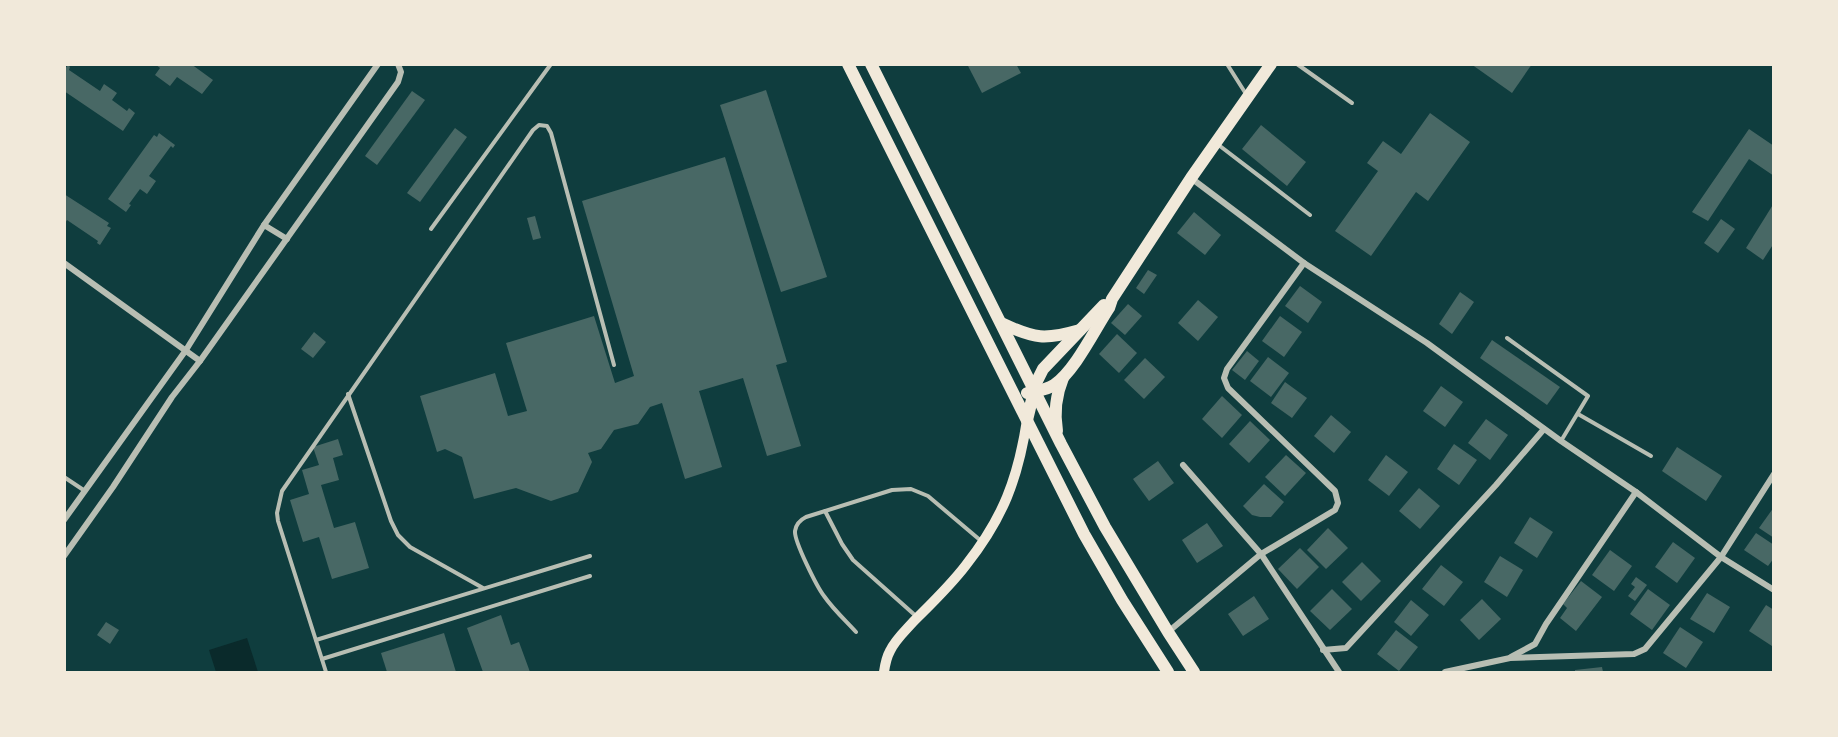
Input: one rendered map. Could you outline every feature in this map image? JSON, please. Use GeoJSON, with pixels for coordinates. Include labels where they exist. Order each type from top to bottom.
{"type":"FeatureCollection","features":[{"type":"Feature","properties":{"kind":"main road"},"geometry":{"type":"LineString","coordinates":[[848,64],[1084,534],[1122,600],[1168,672]]}},
{"type":"Feature","properties":{"kind":"main road"},"geometry":{"type":"LineString","coordinates":[[871,64],[1060,444],[1106,527],[1194,672]]}},
{"type":"Feature","properties":{"kind":"main road"},"geometry":{"type":"LineString","coordinates":[[1013,390],[1024,393],[1051,387],[1065,374],[1089,340],[1112,299],[1191,178],[1271,64]]}},
{"type":"Feature","properties":{"kind":"main road"},"geometry":{"type":"LineString","coordinates":[[884,672],[890,649],[965,567],[983,543],[1005,504],[1014,483],[1034,392],[1043,369],[1112,299]]}},
{"type":"Feature","properties":{"kind":"main road"},"geometry":{"type":"LineString","coordinates":[[1001,323],[1040,337],[1060,336],[1081,330]]}},
{"type":"Feature","properties":{"kind":"main road"},"geometry":{"type":"LineString","coordinates":[[1060,444],[1055,409],[1065,374]]}},
{"type":"Feature","properties":{"kind":"street"},"geometry":{"type":"LineString","coordinates":[[64,556],[172,397],[200,362],[398,82],[401,72],[398,64]]}},
{"type":"Feature","properties":{"kind":"street"},"geometry":{"type":"LineString","coordinates":[[64,520],[186,350],[264,225],[378,65]]}},
{"type":"Feature","properties":{"kind":"street"},"geometry":{"type":"LineString","coordinates":[[1191,178],[1304,263],[1427,343],[1544,429],[1636,492],[1721,557],[1773,590]]}},
{"type":"Feature","properties":{"kind":"street"},"geometry":{"type":"LineString","coordinates":[[264,225],[287,239]]}},
{"type":"Feature","properties":{"kind":"street"},"geometry":{"type":"LineString","coordinates":[[64,263],[200,362]]}},
{"type":"Feature","properties":{"kind":"street"},"geometry":{"type":"LineString","coordinates":[[1168,632],[1261,554],[1335,510],[1338,503],[1335,491],[1228,388],[1224,378],[1227,369],[1304,263]]}},
{"type":"Feature","properties":{"kind":"street"},"geometry":{"type":"LineString","coordinates":[[1323,650],[1346,648],[1496,485],[1544,429]]}},
{"type":"Feature","properties":{"kind":"street"},"geometry":{"type":"LineString","coordinates":[[1183,465],[1261,554],[1339,672]]}},
{"type":"Feature","properties":{"kind":"street"},"geometry":{"type":"LineString","coordinates":[[1445,672],[1510,658],[1634,654],[1645,649],[1721,557],[1773,474]]}},
{"type":"Feature","properties":{"kind":"street"},"geometry":{"type":"LineString","coordinates":[[1510,658],[1535,644],[1546,624],[1636,492]]}},
{"type":"Feature","properties":{"kind":"lane"},"geometry":{"type":"LineString","coordinates":[[431,229],[551,64]]}},
{"type":"Feature","properties":{"kind":"lane"},"geometry":{"type":"LineString","coordinates":[[1227,64],[1248,97]]}},
{"type":"Feature","properties":{"kind":"lane"},"geometry":{"type":"LineString","coordinates":[[1297,64],[1352,103]]}},
{"type":"Feature","properties":{"kind":"lane"},"geometry":{"type":"LineString","coordinates":[[326,672],[278,521],[279,501],[287,482],[533,130],[539,125],[547,126],[551,133],[614,365]]}},
{"type":"Feature","properties":{"kind":"lane"},"geometry":{"type":"LineString","coordinates":[[1216,143],[1310,215]]}},
{"type":"Feature","properties":{"kind":"lane"},"geometry":{"type":"LineString","coordinates":[[1507,338],[1588,396],[1561,441]]}},
{"type":"Feature","properties":{"kind":"lane"},"geometry":{"type":"LineString","coordinates":[[348,394],[391,521],[398,535],[410,547],[484,588]]}},
{"type":"Feature","properties":{"kind":"lane"},"geometry":{"type":"LineString","coordinates":[[1578,414],[1651,456]]}},
{"type":"Feature","properties":{"kind":"lane"},"geometry":{"type":"LineString","coordinates":[[64,477],[86,491]]}},
{"type":"Feature","properties":{"kind":"lane"},"geometry":{"type":"LineString","coordinates":[[856,632],[822,594],[795,536],[795,530],[801,520],[825,510],[892,490],[911,489],[928,496],[983,543]]}},
{"type":"Feature","properties":{"kind":"lane"},"geometry":{"type":"LineString","coordinates":[[825,510],[853,560],[918,618]]}},
{"type":"Feature","properties":{"kind":"lane"},"geometry":{"type":"LineString","coordinates":[[316,640],[590,556]]}},
{"type":"Feature","properties":{"kind":"lane"},"geometry":{"type":"LineString","coordinates":[[322,659],[590,576]]}},
{"type":"Feature","properties":{"kind":"water"},"geometry":{"type":"Polygon","coordinates":[[[247,638],[258,672],[216,672],[209,650],[247,638]]]}},
{"type":"Feature","properties":{"kind":"building"},"geometry":{"type":"Polygon","coordinates":[[[155,64],[191,64],[213,80],[202,94],[177,77],[170,86],[155,75],[160,68],[155,64]]]}},
{"type":"Feature","properties":{"kind":"building"},"geometry":{"type":"Polygon","coordinates":[[[967,64],[1016,64],[1021,73],[982,93],[967,64]]]}},
{"type":"Feature","properties":{"kind":"building"},"geometry":{"type":"Polygon","coordinates":[[[1471,64],[1532,64],[1512,93],[1471,64]]]}},
{"type":"Feature","properties":{"kind":"building"},"geometry":{"type":"Polygon","coordinates":[[[68,65],[69,70],[100,91],[104,84],[117,93],[112,100],[127,111],[129,108],[135,113],[123,131],[64,91],[64,70],[68,65]]]}},
{"type":"Feature","properties":{"kind":"building"},"geometry":{"type":"Polygon","coordinates":[[[766,90],[827,277],[781,292],[720,105],[766,90]]]}},
{"type":"Feature","properties":{"kind":"building"},"geometry":{"type":"Polygon","coordinates":[[[412,91],[425,100],[377,165],[365,156],[412,91]]]}},
{"type":"Feature","properties":{"kind":"building"},"geometry":{"type":"Polygon","coordinates":[[[1430,113],[1470,142],[1428,201],[1416,192],[1371,256],[1335,231],[1378,171],[1367,163],[1383,141],[1401,154],[1430,113]]]}},
{"type":"Feature","properties":{"kind":"building"},"geometry":{"type":"Polygon","coordinates":[[[1261,125],[1306,162],[1287,186],[1242,149],[1261,125]]]}},
{"type":"Feature","properties":{"kind":"building"},"geometry":{"type":"Polygon","coordinates":[[[455,128],[467,137],[420,202],[407,193],[455,128]]]}},
{"type":"Feature","properties":{"kind":"building"},"geometry":{"type":"Polygon","coordinates":[[[1749,129],[1774,146],[1774,176],[1749,159],[1708,221],[1692,212],[1749,129]]]}},
{"type":"Feature","properties":{"kind":"building"},"geometry":{"type":"Polygon","coordinates":[[[159,133],[175,145],[173,148],[171,146],[149,176],[156,181],[147,194],[140,189],[126,212],[108,199],[154,135],[157,137],[159,133]]]}},
{"type":"Feature","properties":{"kind":"building"},"geometry":{"type":"Polygon","coordinates":[[[725,157],[787,362],[776,365],[801,446],[767,456],[743,378],[699,391],[722,467],[685,479],[662,403],[650,407],[638,424],[614,430],[601,449],[588,453],[592,462],[578,492],[551,501],[516,488],[474,499],[462,457],[445,449],[437,452],[420,396],[495,373],[508,416],[527,411],[506,343],[594,316],[615,383],[634,376],[582,201],[725,157]]]}},
{"type":"Feature","properties":{"kind":"building"},"geometry":{"type":"Polygon","coordinates":[[[64,194],[109,223],[107,226],[111,228],[100,245],[98,241],[67,220],[64,225],[64,194]]]}},
{"type":"Feature","properties":{"kind":"building"},"geometry":{"type":"Polygon","coordinates":[[[1774,203],[1774,243],[1763,260],[1746,248],[1774,203]]]}},
{"type":"Feature","properties":{"kind":"building"},"geometry":{"type":"Polygon","coordinates":[[[1194,212],[1221,235],[1205,255],[1177,233],[1194,212]]]}},
{"type":"Feature","properties":{"kind":"building"},"geometry":{"type":"Polygon","coordinates":[[[535,216],[541,238],[533,240],[527,218],[535,216]]]}},
{"type":"Feature","properties":{"kind":"building"},"geometry":{"type":"Polygon","coordinates":[[[1721,219],[1735,229],[1718,253],[1704,243],[1721,219]]]}},
{"type":"Feature","properties":{"kind":"building"},"geometry":{"type":"Polygon","coordinates":[[[1148,270],[1157,275],[1144,294],[1136,288],[1148,270]]]}},
{"type":"Feature","properties":{"kind":"building"},"geometry":{"type":"Polygon","coordinates":[[[1300,286],[1322,302],[1308,323],[1285,306],[1300,286]]]}},
{"type":"Feature","properties":{"kind":"building"},"geometry":{"type":"Polygon","coordinates":[[[1460,292],[1474,302],[1452,334],[1439,324],[1460,292]]]}},
{"type":"Feature","properties":{"kind":"building"},"geometry":{"type":"Polygon","coordinates":[[[1198,300],[1218,317],[1198,341],[1178,323],[1198,300]]]}},
{"type":"Feature","properties":{"kind":"building"},"geometry":{"type":"Polygon","coordinates":[[[1128,304],[1142,316],[1125,335],[1111,323],[1128,304]]]}},
{"type":"Feature","properties":{"kind":"building"},"geometry":{"type":"Polygon","coordinates":[[[1280,316],[1302,332],[1284,357],[1262,341],[1280,316]]]}},
{"type":"Feature","properties":{"kind":"building"},"geometry":{"type":"Polygon","coordinates":[[[314,332],[326,342],[313,358],[301,349],[314,332]]]}},
{"type":"Feature","properties":{"kind":"building"},"geometry":{"type":"Polygon","coordinates":[[[1117,334],[1137,353],[1119,373],[1099,354],[1117,334]]]}},
{"type":"Feature","properties":{"kind":"building"},"geometry":{"type":"Polygon","coordinates":[[[1492,340],[1560,387],[1547,405],[1480,358],[1492,340]]]}},
{"type":"Feature","properties":{"kind":"building"},"geometry":{"type":"Polygon","coordinates":[[[1247,351],[1259,361],[1245,380],[1232,370],[1247,351]]]}},
{"type":"Feature","properties":{"kind":"building"},"geometry":{"type":"Polygon","coordinates":[[[1268,357],[1289,373],[1271,397],[1250,381],[1268,357]]]}},
{"type":"Feature","properties":{"kind":"building"},"geometry":{"type":"Polygon","coordinates":[[[1145,358],[1165,377],[1144,399],[1124,380],[1145,358]]]}},
{"type":"Feature","properties":{"kind":"building"},"geometry":{"type":"Polygon","coordinates":[[[1285,382],[1307,398],[1292,418],[1271,403],[1285,382]]]}},
{"type":"Feature","properties":{"kind":"building"},"geometry":{"type":"Polygon","coordinates":[[[1441,386],[1463,402],[1445,427],[1423,411],[1441,386]]]}},
{"type":"Feature","properties":{"kind":"building"},"geometry":{"type":"Polygon","coordinates":[[[1222,396],[1242,415],[1222,438],[1202,419],[1222,396]]]}},
{"type":"Feature","properties":{"kind":"building"},"geometry":{"type":"Polygon","coordinates":[[[1331,415],[1351,432],[1334,453],[1314,436],[1331,415]]]}},
{"type":"Feature","properties":{"kind":"building"},"geometry":{"type":"Polygon","coordinates":[[[1486,419],[1508,435],[1490,460],[1468,443],[1486,419]]]}},
{"type":"Feature","properties":{"kind":"building"},"geometry":{"type":"Polygon","coordinates":[[[1250,421],[1270,440],[1249,463],[1229,444],[1250,421]]]}},
{"type":"Feature","properties":{"kind":"building"},"geometry":{"type":"Polygon","coordinates":[[[338,439],[343,455],[333,458],[339,480],[321,485],[334,528],[355,522],[369,568],[332,579],[319,537],[303,542],[290,500],[309,494],[302,470],[319,465],[313,447],[338,439]]]}},
{"type":"Feature","properties":{"kind":"building"},"geometry":{"type":"Polygon","coordinates":[[[1454,444],[1477,460],[1459,485],[1437,469],[1454,444]]]}},
{"type":"Feature","properties":{"kind":"building"},"geometry":{"type":"Polygon","coordinates":[[[1677,447],[1722,476],[1706,501],[1662,471],[1677,447]]]}},
{"type":"Feature","properties":{"kind":"building"},"geometry":{"type":"Polygon","coordinates":[[[1286,455],[1306,473],[1285,496],[1265,477],[1286,455]]]}},
{"type":"Feature","properties":{"kind":"building"},"geometry":{"type":"Polygon","coordinates":[[[1386,455],[1408,472],[1389,496],[1368,480],[1386,455]]]}},
{"type":"Feature","properties":{"kind":"building"},"geometry":{"type":"Polygon","coordinates":[[[1158,461],[1174,483],[1149,501],[1133,479],[1158,461]]]}},
{"type":"Feature","properties":{"kind":"building"},"geometry":{"type":"Polygon","coordinates":[[[1264,484],[1284,502],[1271,517],[1252,515],[1243,506],[1264,484]]]}},
{"type":"Feature","properties":{"kind":"building"},"geometry":{"type":"Polygon","coordinates":[[[1419,488],[1440,506],[1420,529],[1399,511],[1419,488]]]}},
{"type":"Feature","properties":{"kind":"building"},"geometry":{"type":"Polygon","coordinates":[[[1774,507],[1774,538],[1759,528],[1774,507]]]}},
{"type":"Feature","properties":{"kind":"building"},"geometry":{"type":"Polygon","coordinates":[[[1530,517],[1553,532],[1537,558],[1514,543],[1530,517]]]}},
{"type":"Feature","properties":{"kind":"building"},"geometry":{"type":"Polygon","coordinates":[[[1207,523],[1223,546],[1197,563],[1182,540],[1207,523]]]}},
{"type":"Feature","properties":{"kind":"building"},"geometry":{"type":"Polygon","coordinates":[[[1328,528],[1348,548],[1326,569],[1307,550],[1328,528]]]}},
{"type":"Feature","properties":{"kind":"building"},"geometry":{"type":"Polygon","coordinates":[[[1756,533],[1774,545],[1774,558],[1768,566],[1744,550],[1756,533]]]}},
{"type":"Feature","properties":{"kind":"building"},"geometry":{"type":"Polygon","coordinates":[[[1673,542],[1695,558],[1677,583],[1655,567],[1673,542]]]}},
{"type":"Feature","properties":{"kind":"building"},"geometry":{"type":"Polygon","coordinates":[[[1300,548],[1319,567],[1297,589],[1278,569],[1300,548]]]}},
{"type":"Feature","properties":{"kind":"building"},"geometry":{"type":"Polygon","coordinates":[[[1610,550],[1632,566],[1614,591],[1592,575],[1610,550]]]}},
{"type":"Feature","properties":{"kind":"building"},"geometry":{"type":"Polygon","coordinates":[[[1500,556],[1523,570],[1507,597],[1484,582],[1500,556]]]}},
{"type":"Feature","properties":{"kind":"building"},"geometry":{"type":"Polygon","coordinates":[[[1362,562],[1381,581],[1361,601],[1342,582],[1362,562]]]}},
{"type":"Feature","properties":{"kind":"building"},"geometry":{"type":"Polygon","coordinates":[[[1441,565],[1463,582],[1444,606],[1422,589],[1441,565]]]}},
{"type":"Feature","properties":{"kind":"building"},"geometry":{"type":"Polygon","coordinates":[[[1636,577],[1647,585],[1635,601],[1628,596],[1635,587],[1631,584],[1636,577]]]}},
{"type":"Feature","properties":{"kind":"building"},"geometry":{"type":"Polygon","coordinates":[[[1581,581],[1602,597],[1576,631],[1560,618],[1567,608],[1563,604],[1581,581]]]}},
{"type":"Feature","properties":{"kind":"building"},"geometry":{"type":"Polygon","coordinates":[[[1332,589],[1352,609],[1330,630],[1310,611],[1332,589]]]}},
{"type":"Feature","properties":{"kind":"building"},"geometry":{"type":"Polygon","coordinates":[[[1648,589],[1670,605],[1652,630],[1630,614],[1648,589]]]}},
{"type":"Feature","properties":{"kind":"building"},"geometry":{"type":"Polygon","coordinates":[[[1707,593],[1730,607],[1714,633],[1690,619],[1707,593]]]}},
{"type":"Feature","properties":{"kind":"building"},"geometry":{"type":"Polygon","coordinates":[[[1254,596],[1269,619],[1243,636],[1228,614],[1254,596]]]}},
{"type":"Feature","properties":{"kind":"building"},"geometry":{"type":"Polygon","coordinates":[[[1482,599],[1501,619],[1479,640],[1460,620],[1482,599]]]}},
{"type":"Feature","properties":{"kind":"building"},"geometry":{"type":"Polygon","coordinates":[[[1411,600],[1429,615],[1411,636],[1394,622],[1411,600]]]}},
{"type":"Feature","properties":{"kind":"building"},"geometry":{"type":"Polygon","coordinates":[[[1766,605],[1774,610],[1772,646],[1749,631],[1766,605]]]}},
{"type":"Feature","properties":{"kind":"building"},"geometry":{"type":"Polygon","coordinates":[[[501,615],[511,645],[519,642],[530,672],[483,672],[467,628],[501,615]]]}},
{"type":"Feature","properties":{"kind":"building"},"geometry":{"type":"Polygon","coordinates":[[[106,622],[119,630],[110,644],[97,635],[106,622]]]}},
{"type":"Feature","properties":{"kind":"building"},"geometry":{"type":"Polygon","coordinates":[[[1680,627],[1703,642],[1686,668],[1663,653],[1680,627]]]}},
{"type":"Feature","properties":{"kind":"building"},"geometry":{"type":"Polygon","coordinates":[[[1396,630],[1418,647],[1399,671],[1377,654],[1396,630]]]}},
{"type":"Feature","properties":{"kind":"building"},"geometry":{"type":"Polygon","coordinates":[[[444,633],[456,672],[387,672],[381,653],[444,633]]]}},
{"type":"Feature","properties":{"kind":"building"},"geometry":{"type":"Polygon","coordinates":[[[1602,667],[1603,672],[1575,672],[1575,670],[1602,667]]]}}]}
